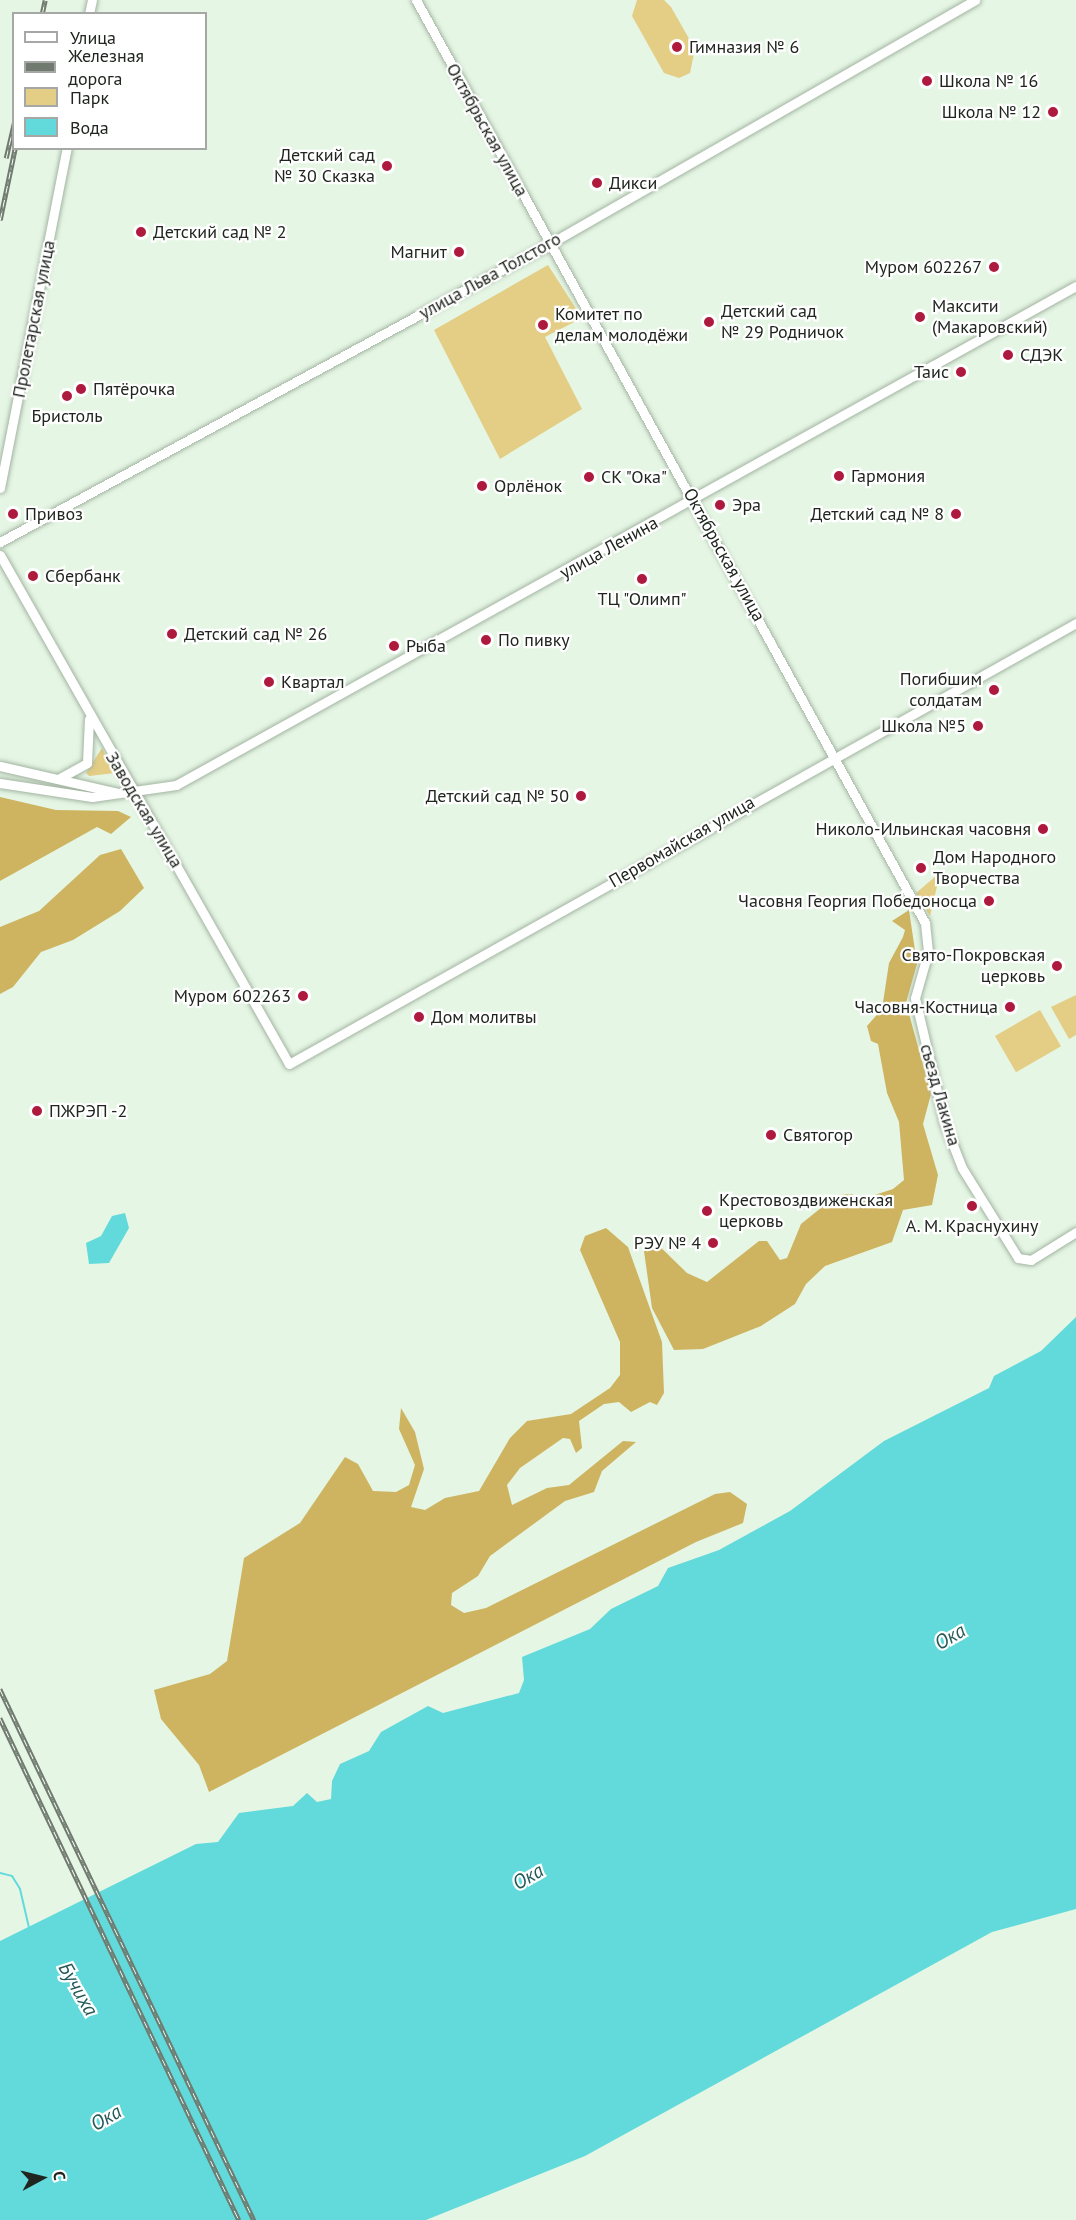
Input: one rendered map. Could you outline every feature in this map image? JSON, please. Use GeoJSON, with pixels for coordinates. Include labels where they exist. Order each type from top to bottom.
{"type":"FeatureCollection","features":[{"type":"Feature","properties":{"kind":"street","name":"Октябрьская улица"},"geometry":{"type":"LineString","coordinates":[[416,0],[552,242],[908,891]]}},
{"type":"Feature","properties":{"kind":"street","name":"улица Льва Толстого"},"geometry":{"type":"LineString","coordinates":[[0,542],[552,242],[975,0]]}},
{"type":"Feature","properties":{"kind":"street","name":"Пролетарская улица"},"geometry":{"type":"LineString","coordinates":[[0,488],[67,150]]}},
{"type":"Feature","properties":{"kind":"street","name":"улица Ленина"},"geometry":{"type":"LineString","coordinates":[[0,783],[92,797],[131,794],[176,785],[1076,286]]}},
{"type":"Feature","properties":{"kind":"street","name":"Заводская улица"},"geometry":{"type":"LineString","coordinates":[[0,555],[131,794],[289,1064]]}},
{"type":"Feature","properties":{"kind":"street","name":"Первомайская улица"},"geometry":{"type":"LineString","coordinates":[[289,1064],[835,755],[1076,623]]}},
{"type":"Feature","properties":{"kind":"street"},"geometry":{"type":"LineString","coordinates":[[53,779],[72,775],[87,763],[89,717]]}},
{"type":"Feature","properties":{"kind":"street"},"geometry":{"type":"LineString","coordinates":[[0,766],[131,794]]}},
{"type":"Feature","properties":{"kind":"street"},"geometry":{"type":"LineString","coordinates":[[92,797],[95,787]]}},
{"type":"Feature","properties":{"kind":"street","name":"съезд Лакина"},"geometry":{"type":"LineString","coordinates":[[908,891],[929,937],[915,998],[944,1122],[962,1168],[1015,1255],[1031,1260],[1076,1232]]}},
{"type":"Feature","properties":{"kind":"green space"},"geometry":{"type":"Polygon","coordinates":[[[637,0],[664,0],[671,7],[695,49],[690,73],[679,78],[664,73],[632,16],[637,0]]]}},
{"type":"Feature","properties":{"kind":"green space"},"geometry":{"type":"Polygon","coordinates":[[[548,265],[582,318],[545,337],[582,409],[500,459],[434,330],[548,265]]]}},
{"type":"Feature","properties":{"kind":"green space"},"geometry":{"type":"Polygon","coordinates":[[[102,748],[115,773],[89,776],[86,773],[102,748]]]}},
{"type":"Feature","properties":{"kind":"green space"},"geometry":{"type":"Polygon","coordinates":[[[936,876],[939,878],[930,916],[916,893],[936,876]]]}},
{"type":"Feature","properties":{"kind":"green space"},"geometry":{"type":"Polygon","coordinates":[[[1076,995],[1076,1035],[1069,1039],[1051,1007],[1076,995]]]}},
{"type":"Feature","properties":{"kind":"green space"},"geometry":{"type":"Polygon","coordinates":[[[1040,1010],[1061,1046],[1016,1072],[995,1036],[1040,1010]]]}},
{"type":"Feature","properties":{"kind":"shaded area"},"geometry":{"type":"Polygon","coordinates":[[[0,797],[56,810],[118,811],[131,817],[111,834],[97,827],[0,881],[0,797]]]}},
{"type":"Feature","properties":{"kind":"shaded area"},"geometry":{"type":"Polygon","coordinates":[[[121,849],[144,888],[120,911],[73,940],[41,952],[13,987],[0,994],[0,927],[39,911],[100,855],[121,849]]]}},
{"type":"Feature","properties":{"kind":"shaded area"},"geometry":{"type":"Polygon","coordinates":[[[909,910],[917,964],[906,1003],[931,1094],[923,1124],[938,1175],[932,1205],[903,1210],[892,1242],[825,1266],[806,1284],[795,1304],[761,1326],[703,1349],[674,1350],[652,1308],[642,1237],[649,1236],[687,1273],[707,1282],[759,1241],[767,1241],[780,1260],[787,1258],[801,1224],[837,1195],[853,1194],[856,1201],[893,1189],[904,1180],[899,1122],[887,1093],[878,1044],[871,1041],[867,1026],[882,1009],[889,963],[905,930],[892,921],[909,910]]]}},
{"type":"Feature","properties":{"kind":"shaded area"},"geometry":{"type":"Polygon","coordinates":[[[606,1228],[628,1247],[662,1342],[664,1393],[657,1405],[650,1402],[631,1412],[619,1402],[604,1404],[579,1421],[582,1448],[576,1453],[570,1439],[563,1438],[520,1468],[507,1485],[512,1505],[547,1488],[569,1485],[623,1441],[636,1442],[602,1471],[594,1492],[565,1501],[490,1556],[478,1576],[452,1593],[451,1605],[464,1613],[486,1608],[715,1494],[730,1492],[747,1504],[743,1523],[696,1542],[209,1792],[199,1765],[161,1719],[154,1690],[210,1674],[227,1661],[244,1558],[300,1523],[345,1457],[358,1464],[373,1491],[396,1492],[409,1485],[415,1465],[399,1429],[401,1408],[415,1432],[424,1469],[411,1507],[425,1510],[445,1498],[479,1491],[510,1438],[527,1421],[571,1414],[610,1388],[620,1375],[620,1342],[580,1250],[585,1236],[606,1228]]]}},
{"type":"Feature","properties":{"kind":"water"},"geometry":{"type":"Polygon","coordinates":[[[125,1213],[129,1228],[109,1263],[89,1264],[86,1243],[101,1236],[112,1216],[125,1213]]]}},
{"type":"Feature","properties":{"kind":"water","name":"Ока"},"geometry":{"type":"Polygon","coordinates":[[[1076,1317],[1076,1909],[992,1932],[585,2156],[426,2220],[0,2220],[0,1941],[196,1844],[218,1842],[239,1813],[293,1806],[307,1793],[317,1802],[331,1799],[332,1781],[340,1764],[369,1751],[381,1732],[428,1706],[443,1713],[519,1693],[524,1680],[522,1657],[590,1629],[611,1609],[658,1586],[668,1568],[719,1550],[790,1511],[884,1441],[989,1388],[994,1376],[1041,1351],[1076,1317]]]}},
{"type":"Feature","properties":{"kind":"waterway","name":"Бучиха"},"geometry":{"type":"LineString","coordinates":[[0,1873],[12,1876],[20,1889],[30,1932]]}},
{"type":"Feature","properties":{"kind":"railway"},"geometry":{"type":"LineString","coordinates":[[42,12],[45,0]]}},
{"type":"Feature","properties":{"kind":"railway"},"geometry":{"type":"LineString","coordinates":[[6,158],[12,132]]}},
{"type":"Feature","properties":{"kind":"railway"},"geometry":{"type":"LineString","coordinates":[[0,220],[15,150]]}},
{"type":"Feature","properties":{"kind":"railway"},"geometry":{"type":"LineString","coordinates":[[0,1689],[254,2220]]}},
{"type":"Feature","properties":{"kind":"railway"},"geometry":{"type":"LineString","coordinates":[[0,1718],[239,2220]]}},
{"type":"Feature","properties":{"kind":"place","name":"Гимназия № 6"},"geometry":{"type":"Point","coordinates":[677,47]}},
{"type":"Feature","properties":{"kind":"place","name":"Школа № 16"},"geometry":{"type":"Point","coordinates":[927,81]}},
{"type":"Feature","properties":{"kind":"place","name":"Школа № 12"},"geometry":{"type":"Point","coordinates":[1053,112]}},
{"type":"Feature","properties":{"kind":"place","name":"Детский сад № 30 Сказка"},"geometry":{"type":"Point","coordinates":[387,166]}},
{"type":"Feature","properties":{"kind":"place","name":"Дикси"},"geometry":{"type":"Point","coordinates":[597,183]}},
{"type":"Feature","properties":{"kind":"place","name":"Детский сад № 2"},"geometry":{"type":"Point","coordinates":[141,232]}},
{"type":"Feature","properties":{"kind":"place","name":"Магнит"},"geometry":{"type":"Point","coordinates":[459,252]}},
{"type":"Feature","properties":{"kind":"place","name":"Муром 602267"},"geometry":{"type":"Point","coordinates":[994,267]}},
{"type":"Feature","properties":{"kind":"place","name":"Максити (Макаровский)"},"geometry":{"type":"Point","coordinates":[920,317]}},
{"type":"Feature","properties":{"kind":"place","name":"Детский сад № 29 Родничок"},"geometry":{"type":"Point","coordinates":[709,322]}},
{"type":"Feature","properties":{"kind":"place","name":"Комитет по делам молодёжи"},"geometry":{"type":"Point","coordinates":[543,325]}},
{"type":"Feature","properties":{"kind":"place","name":"СДЭК"},"geometry":{"type":"Point","coordinates":[1008,355]}},
{"type":"Feature","properties":{"kind":"place","name":"Таис"},"geometry":{"type":"Point","coordinates":[961,372]}},
{"type":"Feature","properties":{"kind":"place","name":"Пятёрочка"},"geometry":{"type":"Point","coordinates":[81,389]}},
{"type":"Feature","properties":{"kind":"place","name":"Бристоль"},"geometry":{"type":"Point","coordinates":[67,396]}},
{"type":"Feature","properties":{"kind":"place","name":"Гармония"},"geometry":{"type":"Point","coordinates":[839,476]}},
{"type":"Feature","properties":{"kind":"place","name":"СК \"Ока\""},"geometry":{"type":"Point","coordinates":[589,477]}},
{"type":"Feature","properties":{"kind":"place","name":"Орлёнок"},"geometry":{"type":"Point","coordinates":[482,486]}},
{"type":"Feature","properties":{"kind":"place","name":"Эра"},"geometry":{"type":"Point","coordinates":[720,505]}},
{"type":"Feature","properties":{"kind":"place","name":"Привоз"},"geometry":{"type":"Point","coordinates":[13,514]}},
{"type":"Feature","properties":{"kind":"place","name":"Детский сад № 8"},"geometry":{"type":"Point","coordinates":[956,514]}},
{"type":"Feature","properties":{"kind":"place","name":"Сбербанк"},"geometry":{"type":"Point","coordinates":[33,576]}},
{"type":"Feature","properties":{"kind":"place","name":"ТЦ \"Олимп\""},"geometry":{"type":"Point","coordinates":[642,579]}},
{"type":"Feature","properties":{"kind":"place","name":"Детский сад № 26"},"geometry":{"type":"Point","coordinates":[172,634]}},
{"type":"Feature","properties":{"kind":"place","name":"По пивку"},"geometry":{"type":"Point","coordinates":[486,640]}},
{"type":"Feature","properties":{"kind":"place","name":"Рыба"},"geometry":{"type":"Point","coordinates":[394,646]}},
{"type":"Feature","properties":{"kind":"place","name":"Квартал"},"geometry":{"type":"Point","coordinates":[269,682]}},
{"type":"Feature","properties":{"kind":"place","name":"Погибшим солдатам"},"geometry":{"type":"Point","coordinates":[994,690]}},
{"type":"Feature","properties":{"kind":"place","name":"Школа №5"},"geometry":{"type":"Point","coordinates":[978,726]}},
{"type":"Feature","properties":{"kind":"place","name":"Детский сад № 50"},"geometry":{"type":"Point","coordinates":[581,796]}},
{"type":"Feature","properties":{"kind":"place","name":"Николо-Ильинская часовня"},"geometry":{"type":"Point","coordinates":[1043,829]}},
{"type":"Feature","properties":{"kind":"place","name":"Дом Народного Творчества"},"geometry":{"type":"Point","coordinates":[921,868]}},
{"type":"Feature","properties":{"kind":"place","name":"Часовня Георгия Победоносца"},"geometry":{"type":"Point","coordinates":[989,901]}},
{"type":"Feature","properties":{"kind":"place","name":"Свято-Покровская церковь"},"geometry":{"type":"Point","coordinates":[1057,966]}},
{"type":"Feature","properties":{"kind":"place","name":"Муром 602263"},"geometry":{"type":"Point","coordinates":[303,996]}},
{"type":"Feature","properties":{"kind":"place","name":"Часовня-Костница"},"geometry":{"type":"Point","coordinates":[1010,1007]}},
{"type":"Feature","properties":{"kind":"place","name":"Дом молитвы"},"geometry":{"type":"Point","coordinates":[419,1017]}},
{"type":"Feature","properties":{"kind":"place","name":"ПЖРЭП -2"},"geometry":{"type":"Point","coordinates":[37,1111]}},
{"type":"Feature","properties":{"kind":"place","name":"Святогор"},"geometry":{"type":"Point","coordinates":[771,1135]}},
{"type":"Feature","properties":{"kind":"place","name":"А. М. Краснухину"},"geometry":{"type":"Point","coordinates":[972,1206]}},
{"type":"Feature","properties":{"kind":"place","name":"Крестовоздвиженская церковь"},"geometry":{"type":"Point","coordinates":[707,1211]}},
{"type":"Feature","properties":{"kind":"place","name":"РЭУ № 4"},"geometry":{"type":"Point","coordinates":[713,1243]}}]}
